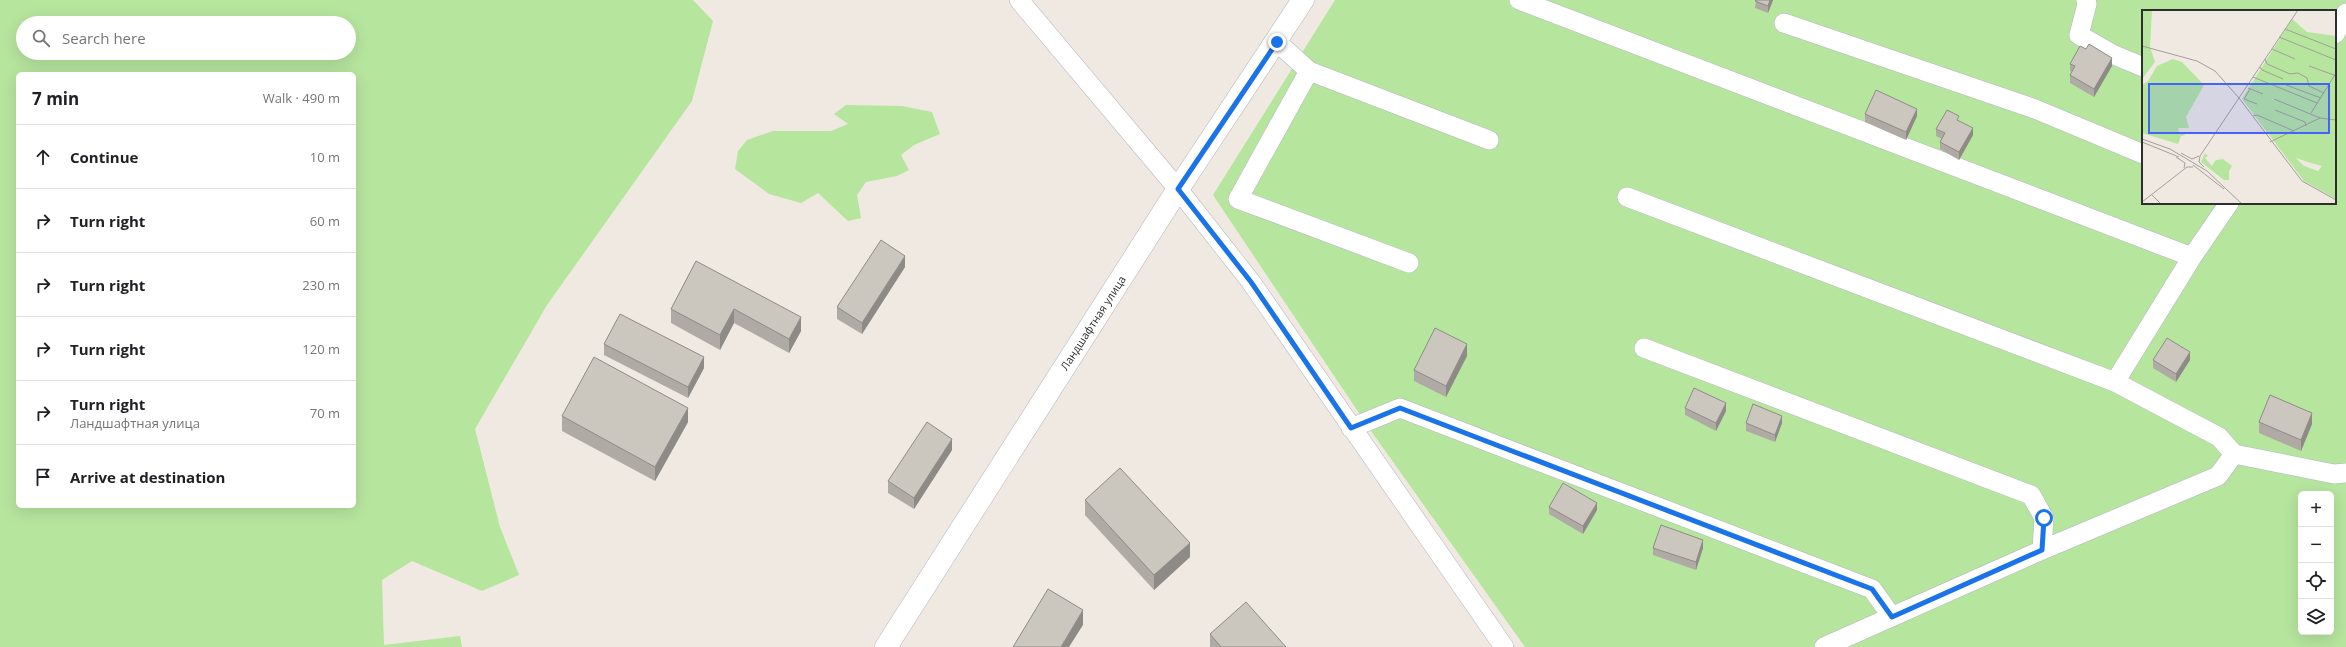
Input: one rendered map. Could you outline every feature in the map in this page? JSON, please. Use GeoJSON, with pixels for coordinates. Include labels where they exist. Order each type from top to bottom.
{"type":"FeatureCollection","features":[{"type":"Feature","properties":{"kind":"street"},"geometry":{"type":"LineString","coordinates":[[1019,0],[1178,189],[1251,282],[1504,647]]}},
{"type":"Feature","properties":{"kind":"street","name":"Ландшафтная улица"},"geometry":{"type":"LineString","coordinates":[[886,647],[1178,189],[1277,42],[1303,0]]}},
{"type":"Feature","properties":{"kind":"street"},"geometry":{"type":"LineString","coordinates":[[1519,0],[2192,257]]}},
{"type":"Feature","properties":{"kind":"street"},"geometry":{"type":"LineString","coordinates":[[2086,0],[2087,4],[2079,35],[2112,54],[2142,67]]}},
{"type":"Feature","properties":{"kind":"street"},"geometry":{"type":"LineString","coordinates":[[2336,32],[2346,13]]}},
{"type":"Feature","properties":{"kind":"street"},"geometry":{"type":"LineString","coordinates":[[1784,23],[2035,109],[2142,154]]}},
{"type":"Feature","properties":{"kind":"street"},"geometry":{"type":"LineString","coordinates":[[1277,42],[1309,71],[1489,140]]}},
{"type":"Feature","properties":{"kind":"street"},"geometry":{"type":"LineString","coordinates":[[1309,71],[1238,199],[1410,263]]}},
{"type":"Feature","properties":{"kind":"street"},"geometry":{"type":"LineString","coordinates":[[1626,197],[2115,382],[2219,437],[2234,454],[2334,474],[2346,473]]}},
{"type":"Feature","properties":{"kind":"street"},"geometry":{"type":"LineString","coordinates":[[2115,382],[2192,257],[2228,204]]}},
{"type":"Feature","properties":{"kind":"street"},"geometry":{"type":"LineString","coordinates":[[1644,348],[2031,495],[2044,518],[2042,550]]}},
{"type":"Feature","properties":{"kind":"street"},"geometry":{"type":"LineString","coordinates":[[1351,428],[1400,408],[1872,589],[1892,617]]}},
{"type":"Feature","properties":{"kind":"street"},"geometry":{"type":"LineString","coordinates":[[1824,647],[2042,550],[2218,476],[2234,454]]}},
{"type":"Feature","properties":{"kind":"green space"},"geometry":{"type":"Polygon","coordinates":[[[0,0],[693,0],[713,21],[692,101],[547,305],[475,429],[500,527],[519,575],[482,591],[412,561],[382,580],[384,645],[460,636],[462,647],[0,647],[0,0]]]}},
{"type":"Feature","properties":{"kind":"green space"},"geometry":{"type":"Polygon","coordinates":[[[1335,0],[2346,0],[2346,647],[1525,647],[1371,431],[1213,195],[1335,0]]]}},
{"type":"Feature","properties":{"kind":"green space"},"geometry":{"type":"Polygon","coordinates":[[[846,105],[902,106],[932,112],[940,134],[914,145],[901,155],[909,170],[897,176],[866,182],[857,195],[861,218],[848,221],[818,193],[801,203],[769,194],[735,169],[738,151],[747,140],[773,131],[831,131],[848,124],[834,114],[846,105]]]}},
{"type":"Feature","properties":{"kind":"building"},"geometry":{"type":"Polygon","coordinates":[[[1770,0],[1768,6],[1755,1],[1770,0]]]}},
{"type":"Feature","properties":{"kind":"building"},"geometry":{"type":"Polygon","coordinates":[[[2089,44],[2112,58],[2094,89],[2070,75],[2075,66],[2070,64],[2080,46],[2086,49],[2089,44]]]}},
{"type":"Feature","properties":{"kind":"building"},"geometry":{"type":"Polygon","coordinates":[[[1876,90],[1917,109],[1906,132],[1865,114],[1876,90]]]}},
{"type":"Feature","properties":{"kind":"building"},"geometry":{"type":"Polygon","coordinates":[[[1947,110],[1959,116],[1957,120],[1973,128],[1959,152],[1940,142],[1945,133],[1936,129],[1947,110]]]}},
{"type":"Feature","properties":{"kind":"building"},"geometry":{"type":"Polygon","coordinates":[[[881,240],[905,256],[862,323],[837,307],[881,240]]]}},
{"type":"Feature","properties":{"kind":"building"},"geometry":{"type":"Polygon","coordinates":[[[696,261],[801,317],[789,339],[734,309],[720,335],[671,309],[696,261]]]}},
{"type":"Feature","properties":{"kind":"building"},"geometry":{"type":"Polygon","coordinates":[[[620,314],[704,357],[688,387],[604,344],[620,314]]]}},
{"type":"Feature","properties":{"kind":"building"},"geometry":{"type":"Polygon","coordinates":[[[1435,328],[1467,344],[1446,386],[1414,370],[1435,328]]]}},
{"type":"Feature","properties":{"kind":"building"},"geometry":{"type":"Polygon","coordinates":[[[2167,338],[2190,352],[2176,374],[2153,360],[2167,338]]]}},
{"type":"Feature","properties":{"kind":"building"},"geometry":{"type":"Polygon","coordinates":[[[594,357],[688,408],[655,467],[562,416],[594,357]]]}},
{"type":"Feature","properties":{"kind":"building"},"geometry":{"type":"Polygon","coordinates":[[[1694,388],[1726,403],[1716,423],[1685,408],[1694,388]]]}},
{"type":"Feature","properties":{"kind":"building"},"geometry":{"type":"Polygon","coordinates":[[[2270,395],[2312,413],[2301,440],[2259,422],[2270,395]]]}},
{"type":"Feature","properties":{"kind":"building"},"geometry":{"type":"Polygon","coordinates":[[[1753,404],[1782,416],[1775,435],[1746,423],[1753,404]]]}},
{"type":"Feature","properties":{"kind":"building"},"geometry":{"type":"Polygon","coordinates":[[[927,422],[952,439],[914,498],[888,481],[927,422]]]}},
{"type":"Feature","properties":{"kind":"building"},"geometry":{"type":"Polygon","coordinates":[[[1120,468],[1190,543],[1154,575],[1085,500],[1120,468]]]}},
{"type":"Feature","properties":{"kind":"building"},"geometry":{"type":"Polygon","coordinates":[[[1563,483],[1597,503],[1583,526],[1549,507],[1563,483]]]}},
{"type":"Feature","properties":{"kind":"building"},"geometry":{"type":"Polygon","coordinates":[[[1661,525],[1703,540],[1696,562],[1653,548],[1661,525]]]}},
{"type":"Feature","properties":{"kind":"building"},"geometry":{"type":"Polygon","coordinates":[[[1048,589],[1083,610],[1061,647],[1013,647],[1048,589]]]}},
{"type":"Feature","properties":{"kind":"building"},"geometry":{"type":"Polygon","coordinates":[[[1246,602],[1286,647],[1221,647],[1210,634],[1246,602]]]}},
{"type":"Feature","properties":{"kind":"route"},"geometry":{"type":"LineString","coordinates":[[1277,42],[1178,189],[1251,282],[1351,428],[1400,408],[1872,589],[1892,617],[2042,550],[2044,518]]}}]}
